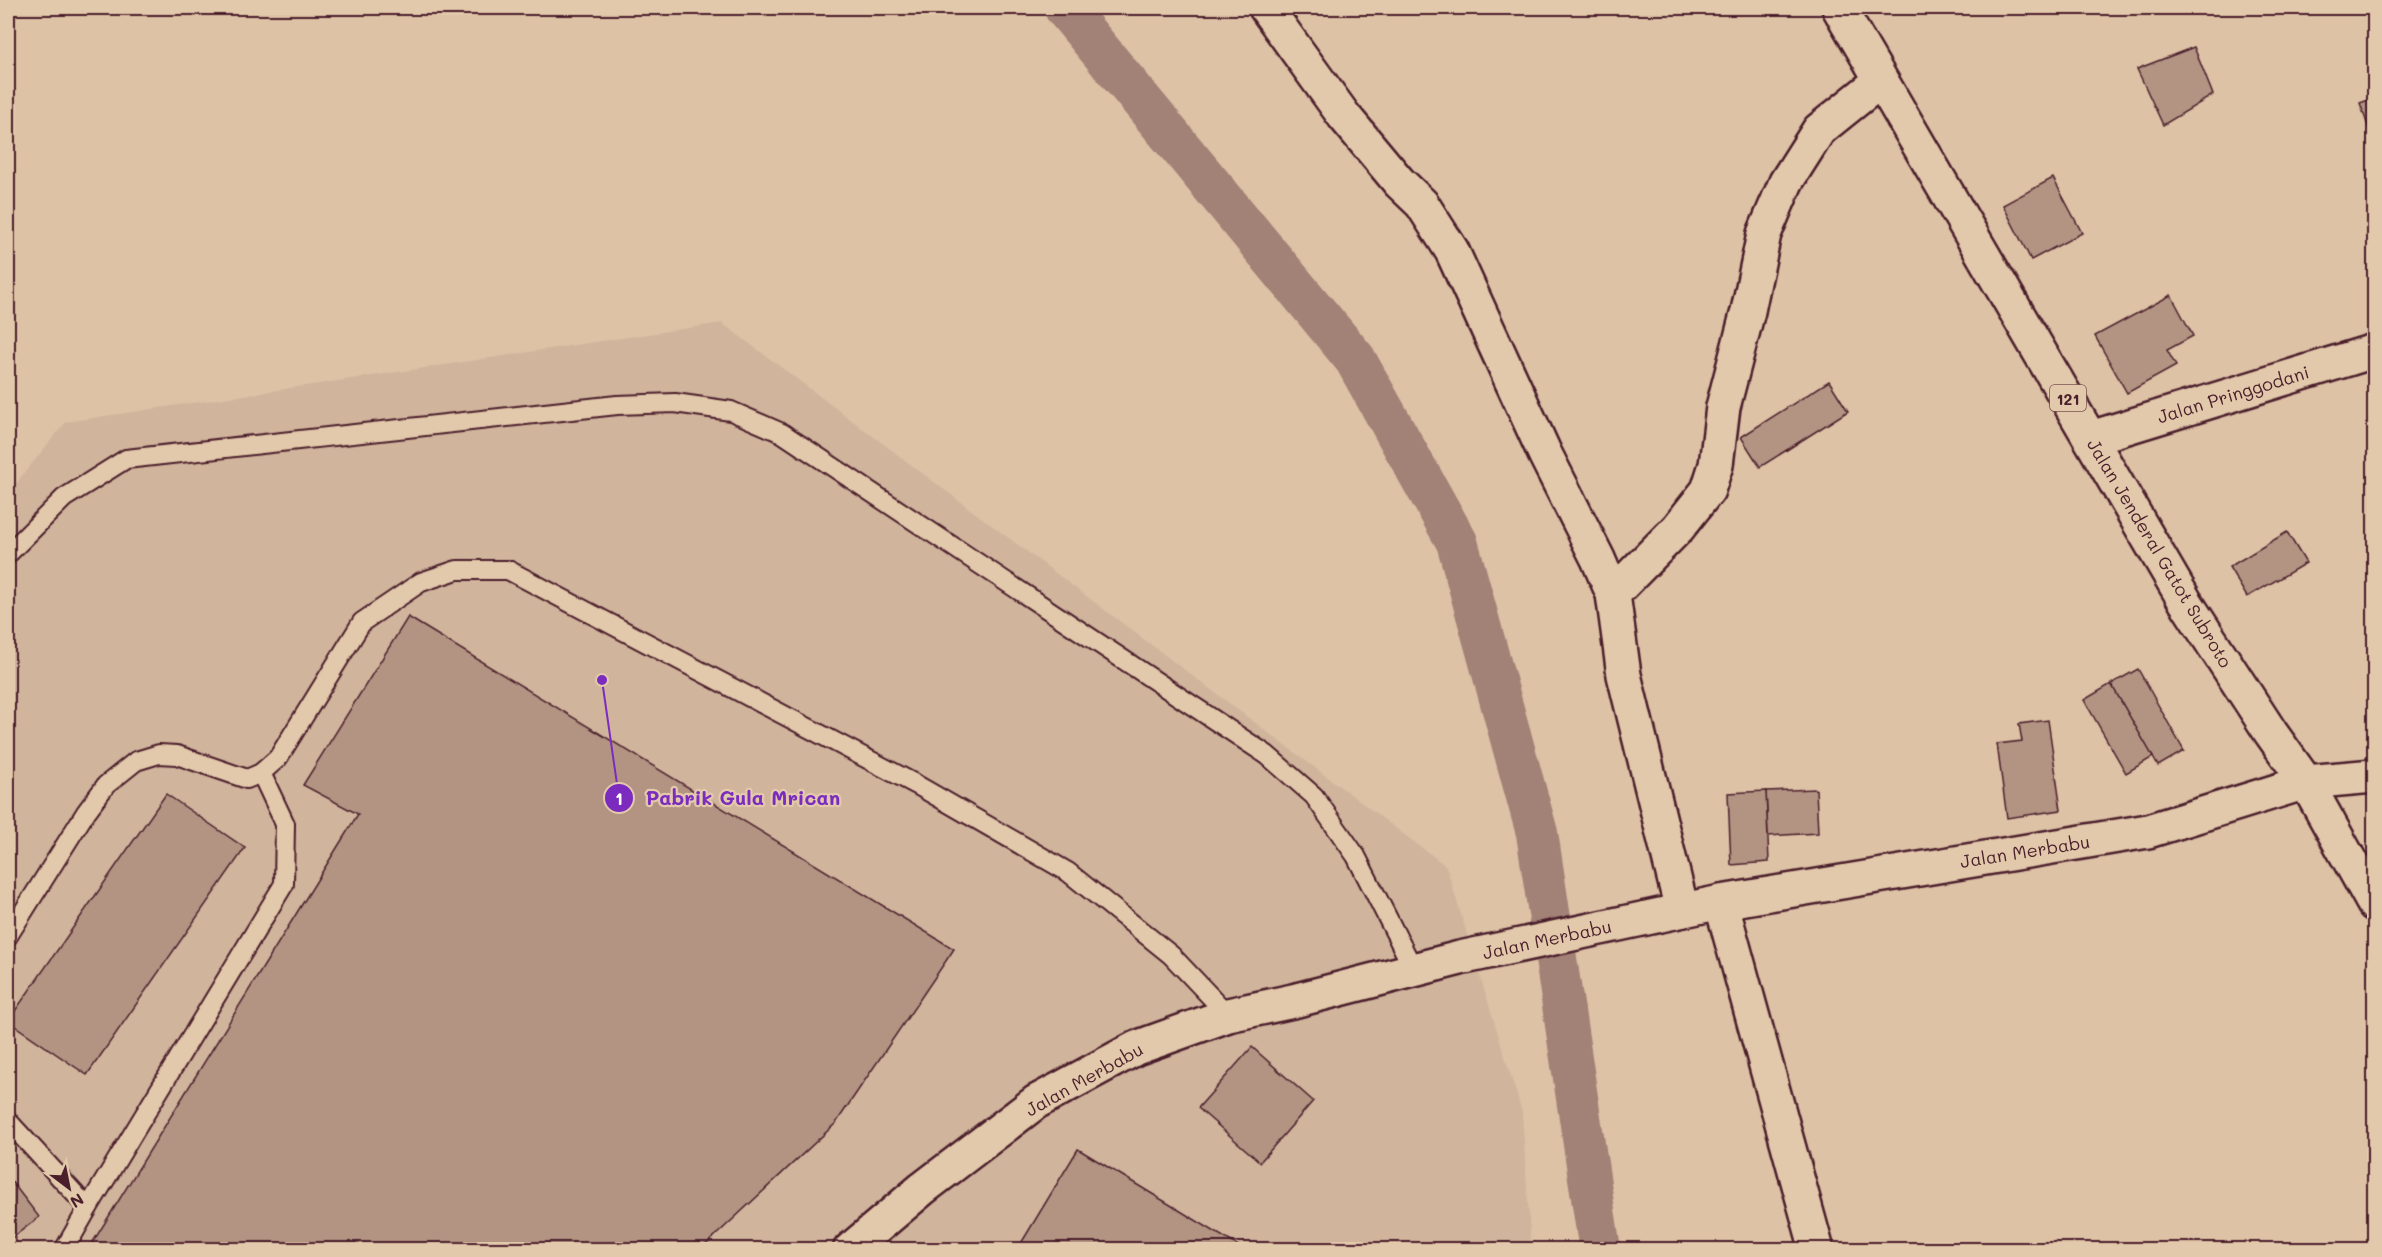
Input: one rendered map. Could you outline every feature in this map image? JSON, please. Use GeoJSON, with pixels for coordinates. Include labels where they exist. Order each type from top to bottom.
{"type":"FeatureCollection","features":[{"type":"Feature","properties":{"kind":"main road"},"geometry":{"type":"LineString","coordinates":[[1266,8],[1344,116],[1399,182],[1422,204],[1452,251],[1540,444],[1613,594],[1623,675],[1670,913]]}},
{"type":"Feature","properties":{"kind":"main road","name":"Jalan Jenderal Gatot Subroto"},"geometry":{"type":"LineString","coordinates":[[1839,8],[2185,601],[2271,733],[2306,782],[2374,904]]}},
{"type":"Feature","properties":{"kind":"main road"},"geometry":{"type":"LineString","coordinates":[[1613,594],[1678,528],[1708,490],[1716,465],[1723,407],[1748,311],[1764,234],[1786,182],[1819,130],[1880,81]]}},
{"type":"Feature","properties":{"kind":"main road","name":"Jalan Pringgodani"},"geometry":{"type":"LineString","coordinates":[[2091,438],[2374,351]]}},
{"type":"Feature","properties":{"kind":"main road","name":"Jalan Merbabu"},"geometry":{"type":"LineString","coordinates":[[850,1250],[922,1189],[1036,1102],[1136,1048],[1228,1015],[1293,1001],[1486,952],[1721,902],[2148,831],[2306,782],[2374,776]]}},
{"type":"Feature","properties":{"kind":"main road"},"geometry":{"type":"LineString","coordinates":[[1721,902],[1817,1250]]}},
{"type":"Feature","properties":{"kind":"lane"},"geometry":{"type":"LineString","coordinates":[[8,554],[64,498],[126,459],[617,405],[675,404],[731,411],[782,433],[1267,755],[1314,796],[1356,856],[1414,970]]}},
{"type":"Feature","properties":{"kind":"lane"},"geometry":{"type":"LineString","coordinates":[[8,936],[99,794],[106,785],[136,761],[159,754],[177,754],[247,779],[261,773],[278,758],[362,622],[421,582],[457,570],[508,570],[917,784],[1068,872],[1170,955],[1228,1015]]}},
{"type":"Feature","properties":{"kind":"lane"},"geometry":{"type":"LineString","coordinates":[[64,1250],[284,884],[285,824],[261,773]]}},
{"type":"Feature","properties":{"kind":"lane"},"geometry":{"type":"LineString","coordinates":[[8,1121],[88,1208]]}},
{"type":"Feature","properties":{"kind":"shaded area"},"geometry":{"type":"Polygon","coordinates":[[[722,323],[1446,866],[1522,1112],[1531,1249],[8,1250],[8,493],[66,422],[722,323]]]}},
{"type":"Feature","properties":{"kind":"building"},"geometry":{"type":"Polygon","coordinates":[[[2194,47],[2213,95],[2163,125],[2137,69],[2194,47]]]}},
{"type":"Feature","properties":{"kind":"building"},"geometry":{"type":"Polygon","coordinates":[[[2374,98],[2374,130],[2370,132],[2360,103],[2374,98]]]}},
{"type":"Feature","properties":{"kind":"building"},"geometry":{"type":"Polygon","coordinates":[[[2053,178],[2082,233],[2031,260],[2003,205],[2053,178]]]}},
{"type":"Feature","properties":{"kind":"building"},"geometry":{"type":"Polygon","coordinates":[[[2171,295],[2193,336],[2167,350],[2176,366],[2127,393],[2095,336],[2171,295]]]}},
{"type":"Feature","properties":{"kind":"building"},"geometry":{"type":"Polygon","coordinates":[[[1829,381],[1848,411],[1760,467],[1741,437],[1829,381]]]}},
{"type":"Feature","properties":{"kind":"building"},"geometry":{"type":"Polygon","coordinates":[[[2287,532],[2306,563],[2247,597],[2229,567],[2287,532]]]}},
{"type":"Feature","properties":{"kind":"building"},"geometry":{"type":"Polygon","coordinates":[[[408,617],[954,949],[836,1123],[700,1250],[88,1250],[358,814],[303,785],[408,617]]]}},
{"type":"Feature","properties":{"kind":"building"},"geometry":{"type":"Polygon","coordinates":[[[2138,669],[2184,751],[2158,766],[2111,684],[2138,669]]]}},
{"type":"Feature","properties":{"kind":"building"},"geometry":{"type":"Polygon","coordinates":[[[2111,684],[2153,757],[2126,773],[2084,700],[2111,684]]]}},
{"type":"Feature","properties":{"kind":"building"},"geometry":{"type":"Polygon","coordinates":[[[2048,720],[2061,810],[2007,818],[1997,744],[2022,741],[2019,724],[2048,720]]]}},
{"type":"Feature","properties":{"kind":"building"},"geometry":{"type":"Polygon","coordinates":[[[1816,789],[1818,833],[1768,836],[1766,791],[1816,789]]]}},
{"type":"Feature","properties":{"kind":"building"},"geometry":{"type":"Polygon","coordinates":[[[1766,791],[1769,862],[1731,865],[1728,793],[1766,791]]]}},
{"type":"Feature","properties":{"kind":"building"},"geometry":{"type":"Polygon","coordinates":[[[166,794],[245,848],[87,1075],[8,1021],[166,794]]]}},
{"type":"Feature","properties":{"kind":"building"},"geometry":{"type":"Polygon","coordinates":[[[1252,1047],[1313,1101],[1260,1162],[1198,1108],[1252,1047]]]}},
{"type":"Feature","properties":{"kind":"building"},"geometry":{"type":"Polygon","coordinates":[[[1078,1149],[1245,1250],[1017,1250],[1078,1149]]]}},
{"type":"Feature","properties":{"kind":"building"},"geometry":{"type":"Polygon","coordinates":[[[8,1177],[39,1217],[8,1241],[8,1177]]]}},
{"type":"Feature","properties":{"kind":"waterway"},"geometry":{"type":"LineString","coordinates":[[1065,8],[1355,359],[1457,542],[1537,833],[1600,1250]]}},
{"type":"Feature","properties":{"kind":"place","name":"Pabrik Gula Mrican"},"geometry":{"type":"Point","coordinates":[602,680]}}]}
